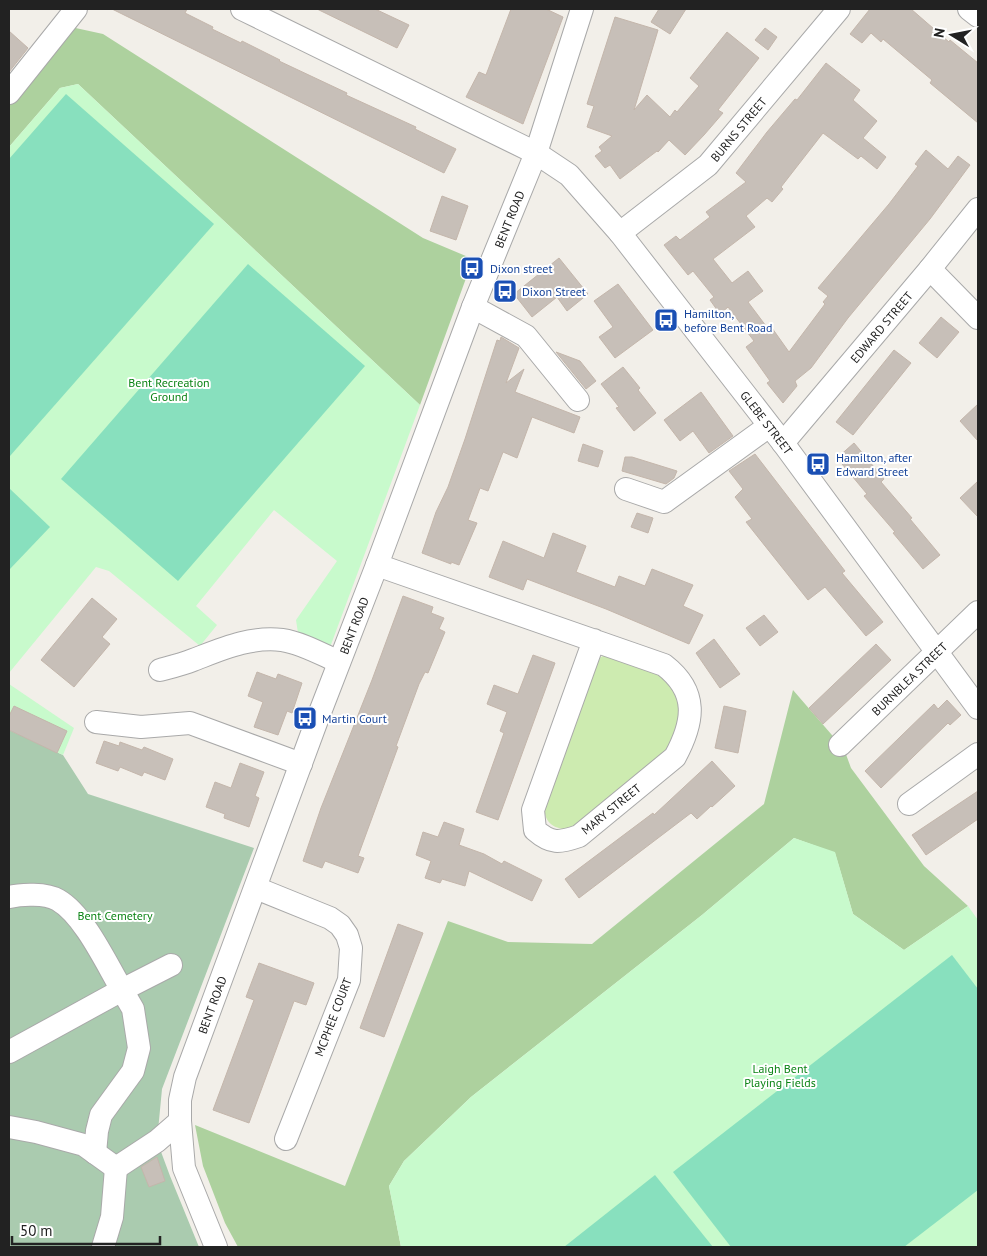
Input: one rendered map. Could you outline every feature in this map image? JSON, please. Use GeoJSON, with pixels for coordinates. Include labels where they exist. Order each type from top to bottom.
{"type":"FeatureCollection","features":[{"type":"Feature","properties":{"kind":"street"},"geometry":{"type":"LineString","coordinates":[[9,93],[76,9]]}},
{"type":"Feature","properties":{"kind":"street"},"geometry":{"type":"LineString","coordinates":[[242,9],[536,153]]}},
{"type":"Feature","properties":{"kind":"street","name":"BENT ROAD"},"geometry":{"type":"LineString","coordinates":[[216,1247],[184,1168],[180,1100],[185,1077],[473,308],[536,153],[582,9]]}},
{"type":"Feature","properties":{"kind":"street","name":"BURNS STREET"},"geometry":{"type":"LineString","coordinates":[[620,233],[708,165],[839,9]]}},
{"type":"Feature","properties":{"kind":"street"},"geometry":{"type":"LineString","coordinates":[[969,9],[978,16]]}},
{"type":"Feature","properties":{"kind":"street","name":"GLEBE STREET"},"geometry":{"type":"LineString","coordinates":[[536,153],[569,175],[620,233],[776,435],[978,708]]}},
{"type":"Feature","properties":{"kind":"street","name":"EDWARD STREET"},"geometry":{"type":"LineString","coordinates":[[626,489],[664,502],[776,435],[930,269],[978,209]]}},
{"type":"Feature","properties":{"kind":"street"},"geometry":{"type":"LineString","coordinates":[[930,269],[978,318]]}},
{"type":"Feature","properties":{"kind":"street"},"geometry":{"type":"LineString","coordinates":[[473,308],[526,336],[578,400]]}},
{"type":"Feature","properties":{"kind":"street","name":"MARY STREET"},"geometry":{"type":"LineString","coordinates":[[377,565],[594,640],[664,665],[676,674],[684,687],[690,706],[689,723],[685,739],[674,757],[579,836],[562,842],[545,839],[534,830],[533,810],[594,640]]}},
{"type":"Feature","properties":{"kind":"street","name":"BURNBLEA STREET"},"geometry":{"type":"LineString","coordinates":[[840,745],[978,612]]}},
{"type":"Feature","properties":{"kind":"street"},"geometry":{"type":"LineString","coordinates":[[160,670],[217,650],[234,636],[258,639],[273,635],[339,662]]}},
{"type":"Feature","properties":{"kind":"street"},"geometry":{"type":"LineString","coordinates":[[96,722],[141,726],[190,723],[301,764]]}},
{"type":"Feature","properties":{"kind":"street"},"geometry":{"type":"LineString","coordinates":[[909,804],[978,754]]}},
{"type":"Feature","properties":{"kind":"street","name":"MCPHEE COURT"},"geometry":{"type":"LineString","coordinates":[[256,888],[330,918],[340,925],[348,935],[351,948],[348,980],[286,1139]]}},
{"type":"Feature","properties":{"kind":"street"},"geometry":{"type":"LineString","coordinates":[[9,898],[35,895],[56,899],[73,911],[133,1008],[139,1048],[133,1071],[101,1115],[95,1153]]}},
{"type":"Feature","properties":{"kind":"street"},"geometry":{"type":"LineString","coordinates":[[9,1052],[171,965]]}},
{"type":"Feature","properties":{"kind":"street"},"geometry":{"type":"LineString","coordinates":[[116,1168],[157,1141],[180,1121]]}},
{"type":"Feature","properties":{"kind":"street"},"geometry":{"type":"LineString","coordinates":[[9,1127],[36,1132],[84,1146],[116,1168]]}},
{"type":"Feature","properties":{"kind":"street"},"geometry":{"type":"LineString","coordinates":[[103,1247],[112,1217],[116,1168]]}},
{"type":"Feature","properties":{"kind":"green space"},"geometry":{"type":"Polygon","coordinates":[[[71,27],[103,34],[423,238],[473,259],[420,405],[78,84],[60,88],[9,147],[9,103],[71,27]]]}},
{"type":"Feature","properties":{"kind":"green space","name":"Bent Recreation Ground"},"geometry":{"type":"Polygon","coordinates":[[[78,84],[420,405],[329,650],[298,633],[296,620],[337,561],[274,510],[196,606],[217,625],[200,646],[109,571],[96,567],[9,673],[9,147],[60,88],[78,84]]]}},
{"type":"Feature","properties":{"kind":"green space"},"geometry":{"type":"Polygon","coordinates":[[[66,94],[214,224],[10,456],[9,159],[66,94]]]}},
{"type":"Feature","properties":{"kind":"green space"},"geometry":{"type":"Polygon","coordinates":[[[248,264],[365,366],[178,581],[61,479],[248,264]]]}},
{"type":"Feature","properties":{"kind":"green space"},"geometry":{"type":"Polygon","coordinates":[[[9,488],[50,527],[9,570],[9,488]]]}},
{"type":"Feature","properties":{"kind":"green space"},"geometry":{"type":"Polygon","coordinates":[[[605,655],[656,670],[675,690],[682,714],[670,748],[571,830],[555,827],[546,817],[544,805],[599,658],[605,655]]]}},
{"type":"Feature","properties":{"kind":"green space"},"geometry":{"type":"Polygon","coordinates":[[[9,684],[74,728],[63,755],[9,730],[9,684]]]}},
{"type":"Feature","properties":{"kind":"green space"},"geometry":{"type":"Polygon","coordinates":[[[793,690],[844,749],[851,768],[924,866],[968,906],[904,950],[853,914],[835,853],[794,838],[702,915],[471,1097],[404,1161],[389,1186],[401,1247],[238,1247],[225,1223],[203,1166],[195,1125],[345,1186],[448,921],[508,942],[592,944],[764,804],[793,690]]]}},
{"type":"Feature","properties":{"kind":"green space","name":"Bent Cemetery"},"geometry":{"type":"Polygon","coordinates":[[[9,730],[63,755],[88,794],[254,848],[162,1089],[157,1141],[199,1247],[9,1247],[9,730]]]}},
{"type":"Feature","properties":{"kind":"green space","name":"Laigh Bent Playing Fields"},"geometry":{"type":"Polygon","coordinates":[[[794,838],[835,852],[853,914],[904,950],[968,906],[978,920],[978,1247],[401,1247],[389,1186],[404,1161],[471,1097],[702,915],[794,838]]]}},
{"type":"Feature","properties":{"kind":"green space"},"geometry":{"type":"Polygon","coordinates":[[[952,955],[978,989],[978,1190],[904,1247],[731,1247],[673,1172],[952,955]]]}},
{"type":"Feature","properties":{"kind":"green space"},"geometry":{"type":"Polygon","coordinates":[[[655,1175],[713,1247],[564,1247],[655,1175]]]}},
{"type":"Feature","properties":{"kind":"building"},"geometry":{"type":"Polygon","coordinates":[[[112,9],[187,9],[185,13],[213,27],[212,29],[241,43],[242,41],[279,61],[347,93],[346,95],[416,127],[415,129],[456,149],[444,173],[112,9]]]}},
{"type":"Feature","properties":{"kind":"building"},"geometry":{"type":"Polygon","coordinates":[[[317,9],[375,9],[409,25],[397,48],[317,9]]]}},
{"type":"Feature","properties":{"kind":"building"},"geometry":{"type":"Polygon","coordinates":[[[511,9],[546,9],[563,17],[523,124],[466,97],[479,72],[486,75],[511,9]]]}},
{"type":"Feature","properties":{"kind":"building"},"geometry":{"type":"Polygon","coordinates":[[[659,9],[686,9],[670,34],[651,22],[659,9]]]}},
{"type":"Feature","properties":{"kind":"building"},"geometry":{"type":"Polygon","coordinates":[[[870,9],[911,9],[949,42],[950,40],[978,63],[978,123],[930,83],[932,80],[883,39],[881,42],[871,33],[862,43],[850,34],[870,9]]]}},
{"type":"Feature","properties":{"kind":"building"},"geometry":{"type":"Polygon","coordinates":[[[615,17],[658,30],[634,110],[647,95],[670,117],[675,110],[677,112],[699,86],[690,78],[727,32],[759,58],[718,110],[723,113],[685,155],[669,140],[658,152],[620,179],[610,165],[605,168],[595,156],[602,151],[599,147],[612,136],[587,127],[594,106],[587,104],[615,17]]]}},
{"type":"Feature","properties":{"kind":"building"},"geometry":{"type":"Polygon","coordinates":[[[765,28],[777,37],[768,50],[755,40],[765,28]]]}},
{"type":"Feature","properties":{"kind":"building"},"geometry":{"type":"Polygon","coordinates":[[[9,31],[28,48],[9,72],[9,31]]]}},
{"type":"Feature","properties":{"kind":"building"},"geometry":{"type":"Polygon","coordinates":[[[826,63],[860,90],[853,100],[877,121],[863,138],[886,157],[877,169],[861,156],[858,159],[823,133],[781,187],[783,189],[772,202],[767,198],[746,216],[755,227],[713,259],[732,283],[748,271],[763,291],[748,302],[769,330],[772,328],[789,352],[825,304],[823,302],[828,296],[818,288],[889,204],[918,166],[915,164],[926,150],[948,169],[958,156],[970,165],[930,219],[848,318],[811,368],[795,381],[797,386],[783,403],[767,383],[770,381],[746,347],[754,341],[728,307],[720,314],[710,300],[714,297],[693,271],[688,275],[664,245],[676,236],[680,240],[710,217],[706,212],[746,182],[736,173],[767,132],[795,99],[797,100],[826,63]]]}},
{"type":"Feature","properties":{"kind":"building"},"geometry":{"type":"Polygon","coordinates":[[[442,196],[468,206],[456,240],[430,231],[442,196]]]}},
{"type":"Feature","properties":{"kind":"building"},"geometry":{"type":"Polygon","coordinates":[[[559,258],[588,294],[567,311],[557,297],[532,317],[514,294],[559,258]]]}},
{"type":"Feature","properties":{"kind":"building"},"geometry":{"type":"Polygon","coordinates":[[[618,284],[653,330],[615,358],[599,337],[613,327],[594,301],[618,284]]]}},
{"type":"Feature","properties":{"kind":"building"},"geometry":{"type":"Polygon","coordinates":[[[941,317],[959,332],[937,358],[919,343],[941,317]]]}},
{"type":"Feature","properties":{"kind":"building"},"geometry":{"type":"Polygon","coordinates":[[[501,337],[519,348],[506,383],[524,369],[515,392],[580,417],[574,433],[532,417],[517,458],[503,452],[488,491],[480,488],[468,520],[477,523],[459,565],[451,562],[451,564],[422,553],[465,439],[497,340],[500,341],[501,337]]]}},
{"type":"Feature","properties":{"kind":"building"},"geometry":{"type":"Polygon","coordinates":[[[894,350],[911,363],[853,435],[836,422],[894,350]]]}},
{"type":"Feature","properties":{"kind":"building"},"geometry":{"type":"Polygon","coordinates":[[[556,352],[580,361],[596,381],[586,389],[556,352]]]}},
{"type":"Feature","properties":{"kind":"building"},"geometry":{"type":"Polygon","coordinates":[[[623,367],[640,388],[638,390],[656,413],[634,431],[616,408],[619,407],[601,384],[623,367]]]}},
{"type":"Feature","properties":{"kind":"building"},"geometry":{"type":"Polygon","coordinates":[[[701,392],[733,436],[709,453],[693,431],[680,441],[664,420],[701,392]]]}},
{"type":"Feature","properties":{"kind":"building"},"geometry":{"type":"Polygon","coordinates":[[[978,404],[978,441],[960,421],[978,404]]]}},
{"type":"Feature","properties":{"kind":"building"},"geometry":{"type":"Polygon","coordinates":[[[854,443],[884,479],[881,482],[940,555],[923,569],[864,496],[867,494],[837,458],[854,443]]]}},
{"type":"Feature","properties":{"kind":"building"},"geometry":{"type":"Polygon","coordinates":[[[583,444],[603,451],[598,467],[578,461],[583,444]]]}},
{"type":"Feature","properties":{"kind":"building"},"geometry":{"type":"Polygon","coordinates":[[[755,454],[845,571],[842,573],[883,622],[866,636],[825,587],[808,600],[746,522],[752,519],[735,497],[743,489],[729,471],[755,454]]]}},
{"type":"Feature","properties":{"kind":"building"},"geometry":{"type":"Polygon","coordinates":[[[625,457],[632,457],[677,471],[674,478],[666,484],[622,471],[625,457]]]}},
{"type":"Feature","properties":{"kind":"building"},"geometry":{"type":"Polygon","coordinates":[[[978,481],[978,517],[960,498],[978,481]]]}},
{"type":"Feature","properties":{"kind":"building"},"geometry":{"type":"Polygon","coordinates":[[[637,513],[653,518],[648,533],[631,527],[637,513]]]}},
{"type":"Feature","properties":{"kind":"building"},"geometry":{"type":"Polygon","coordinates":[[[553,533],[586,546],[576,572],[615,587],[619,576],[645,586],[652,569],[693,585],[683,606],[703,615],[689,644],[606,609],[527,579],[523,590],[489,577],[503,541],[544,558],[553,533]]]}},
{"type":"Feature","properties":{"kind":"building"},"geometry":{"type":"Polygon","coordinates":[[[403,596],[433,607],[431,613],[444,618],[439,629],[445,632],[428,673],[425,672],[419,684],[396,746],[398,747],[358,856],[364,858],[358,873],[325,861],[322,868],[303,861],[321,808],[403,596]]]}},
{"type":"Feature","properties":{"kind":"building"},"geometry":{"type":"Polygon","coordinates":[[[92,598],[117,619],[102,637],[110,644],[74,687],[41,660],[92,598]]]}},
{"type":"Feature","properties":{"kind":"building"},"geometry":{"type":"Polygon","coordinates":[[[764,615],[778,632],[760,646],[746,628],[764,615]]]}},
{"type":"Feature","properties":{"kind":"building"},"geometry":{"type":"Polygon","coordinates":[[[714,639],[740,674],[720,688],[696,653],[714,639]]]}},
{"type":"Feature","properties":{"kind":"building"},"geometry":{"type":"Polygon","coordinates":[[[876,644],[891,660],[823,724],[809,708],[876,644]]]}},
{"type":"Feature","properties":{"kind":"building"},"geometry":{"type":"Polygon","coordinates":[[[533,655],[555,663],[498,820],[476,812],[504,733],[500,731],[507,712],[487,704],[494,685],[518,694],[533,655]]]}},
{"type":"Feature","properties":{"kind":"building"},"geometry":{"type":"Polygon","coordinates":[[[257,672],[276,679],[278,674],[302,683],[292,713],[287,711],[278,735],[254,727],[263,702],[248,696],[257,672]]]}},
{"type":"Feature","properties":{"kind":"building"},"geometry":{"type":"Polygon","coordinates":[[[947,700],[961,715],[950,725],[948,723],[881,788],[865,771],[934,704],[938,709],[947,700]]]}},
{"type":"Feature","properties":{"kind":"building"},"geometry":{"type":"Polygon","coordinates":[[[14,706],[67,731],[57,753],[9,730],[9,716],[14,706]]]}},
{"type":"Feature","properties":{"kind":"building"},"geometry":{"type":"Polygon","coordinates":[[[724,706],[746,711],[738,753],[715,748],[724,706]]]}},
{"type":"Feature","properties":{"kind":"building"},"geometry":{"type":"Polygon","coordinates":[[[104,741],[119,746],[120,742],[142,750],[144,747],[173,759],[165,780],[144,772],[142,776],[120,767],[118,771],[96,763],[104,741]]]}},
{"type":"Feature","properties":{"kind":"building"},"geometry":{"type":"Polygon","coordinates":[[[712,761],[735,786],[697,819],[691,813],[579,898],[565,879],[653,813],[654,815],[712,761]]]}},
{"type":"Feature","properties":{"kind":"building"},"geometry":{"type":"Polygon","coordinates":[[[240,763],[264,772],[255,796],[259,798],[249,827],[224,818],[225,814],[206,807],[215,782],[231,788],[240,763]]]}},
{"type":"Feature","properties":{"kind":"building"},"geometry":{"type":"Polygon","coordinates":[[[978,791],[978,819],[926,855],[912,835],[978,791]]]}},
{"type":"Feature","properties":{"kind":"building"},"geometry":{"type":"Polygon","coordinates":[[[444,822],[464,829],[459,845],[484,854],[502,864],[504,861],[542,880],[532,901],[469,871],[465,886],[442,879],[440,883],[425,878],[431,861],[416,855],[423,832],[438,837],[444,822]]]}},
{"type":"Feature","properties":{"kind":"building"},"geometry":{"type":"Polygon","coordinates":[[[398,924],[423,933],[384,1037],[360,1028],[398,924]]]}},
{"type":"Feature","properties":{"kind":"building"},"geometry":{"type":"Polygon","coordinates":[[[259,963],[314,983],[306,1005],[294,1001],[249,1123],[213,1110],[254,1000],[246,997],[259,963]]]}},
{"type":"Feature","properties":{"kind":"building"},"geometry":{"type":"Polygon","coordinates":[[[157,1157],[165,1181],[149,1187],[141,1167],[157,1157]]]}},
{"type":"Feature","properties":{"kind":"place","name":"Dixon street"},"geometry":{"type":"Point","coordinates":[472,268]}},
{"type":"Feature","properties":{"kind":"place","name":"Dixon Street"},"geometry":{"type":"Point","coordinates":[505,291]}},
{"type":"Feature","properties":{"kind":"place","name":"Hamilton, before Bent Road"},"geometry":{"type":"Point","coordinates":[666,320]}},
{"type":"Feature","properties":{"kind":"place","name":"Hamilton, after Edward Street"},"geometry":{"type":"Point","coordinates":[818,464]}},
{"type":"Feature","properties":{"kind":"place","name":"Martin Court"},"geometry":{"type":"Point","coordinates":[305,718]}}]}
